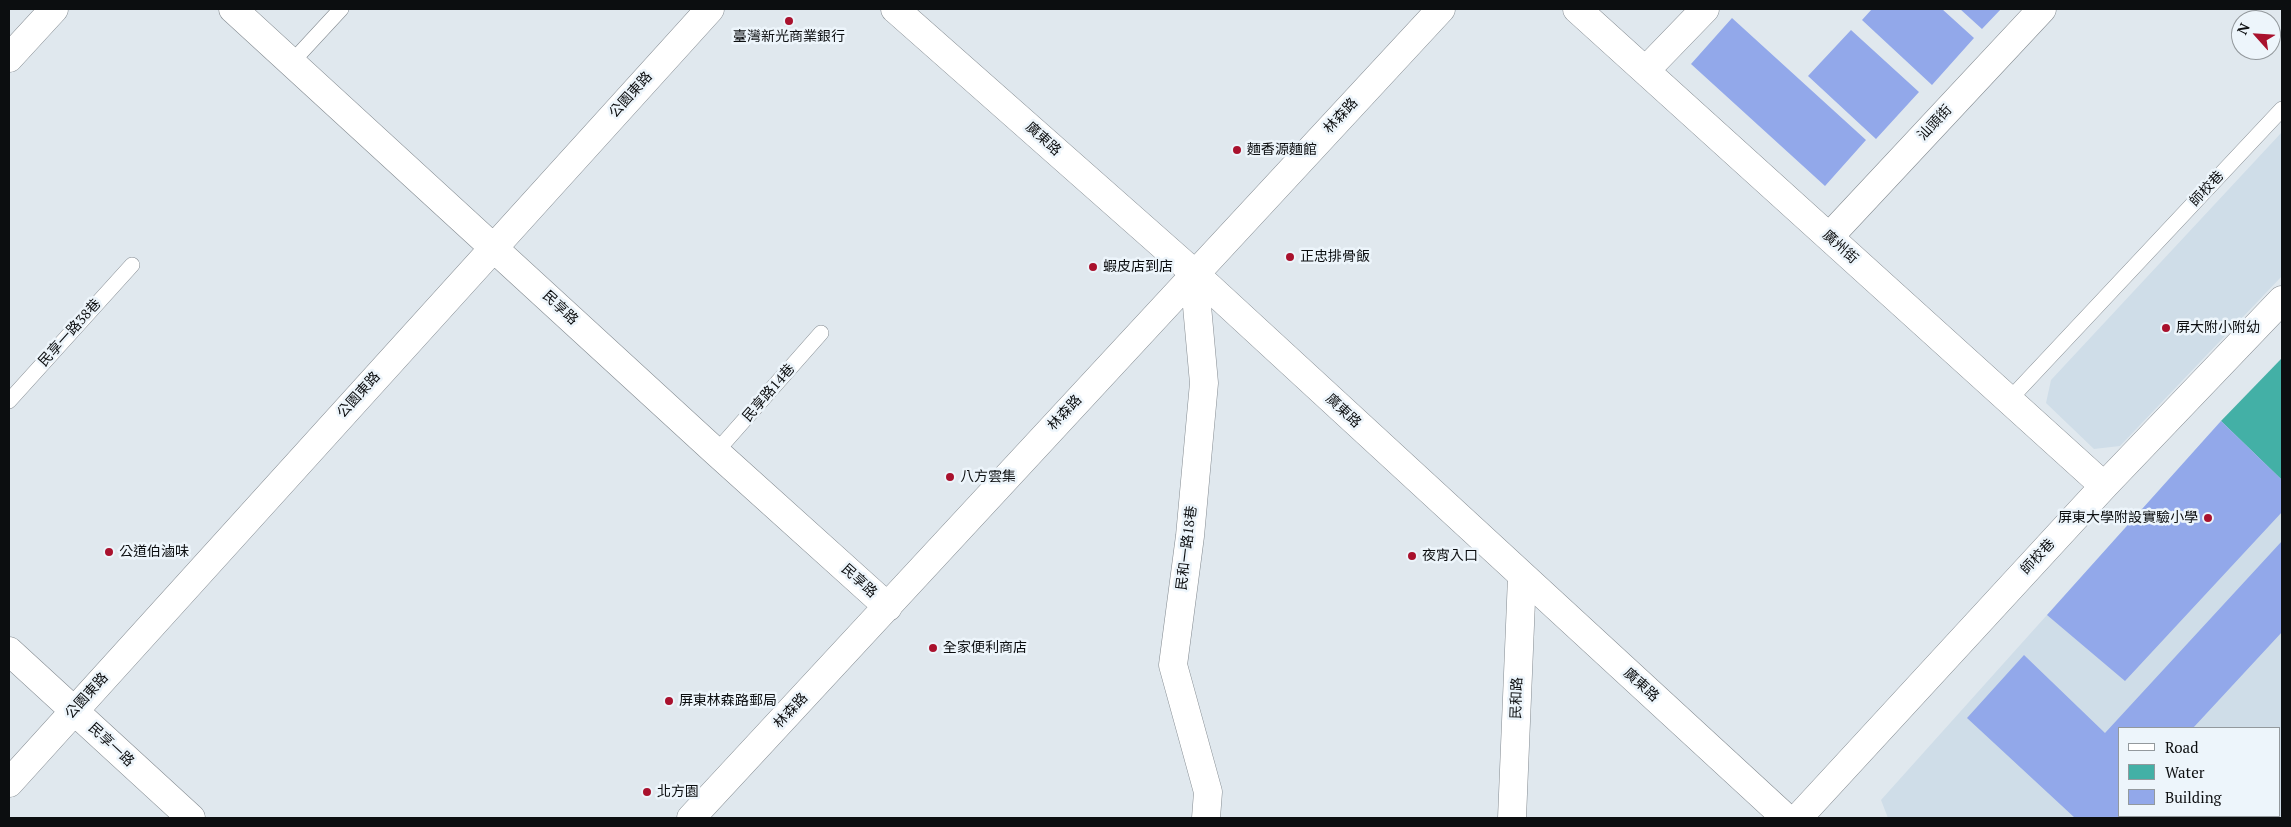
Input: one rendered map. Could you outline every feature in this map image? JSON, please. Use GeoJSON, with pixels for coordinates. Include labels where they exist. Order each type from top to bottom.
{"type":"FeatureCollection","features":[{"type":"Feature","properties":{"kind":"street"},"geometry":{"type":"LineString","coordinates":[[9,58],[54,9]]}},
{"type":"Feature","properties":{"kind":"street","name":"民享路"},"geometry":{"type":"LineString","coordinates":[[233,9],[716,452],[888,607]]}},
{"type":"Feature","properties":{"kind":"street","name":"公園東路"},"geometry":{"type":"LineString","coordinates":[[13,770],[74,711],[493,246],[710,9]]}},
{"type":"Feature","properties":{"kind":"street","name":"廣東路"},"geometry":{"type":"LineString","coordinates":[[895,9],[1194,273],[1522,577],[1786,818]]}},
{"type":"Feature","properties":{"kind":"street","name":"林森路"},"geometry":{"type":"LineString","coordinates":[[691,818],[888,607],[1194,273],[1441,9]]}},
{"type":"Feature","properties":{"kind":"street","name":"廣州街"},"geometry":{"type":"LineString","coordinates":[[1577,9],[2104,486]]}},
{"type":"Feature","properties":{"kind":"street"},"geometry":{"type":"LineString","coordinates":[[1646,70],[1705,9]]}},
{"type":"Feature","properties":{"kind":"street","name":"汕頭街"},"geometry":{"type":"LineString","coordinates":[[1829,237],[2042,9]]}},
{"type":"Feature","properties":{"kind":"street","name":"民和一路18巷"},"geometry":{"type":"LineString","coordinates":[[1194,273],[1204,384],[1190,536],[1173,665],[1208,792],[1206,818]]}},
{"type":"Feature","properties":{"kind":"street","name":"師校巷"},"geometry":{"type":"LineString","coordinates":[[1798,818],[2104,486],[2282,300]]}},
{"type":"Feature","properties":{"kind":"street","name":"民和路"},"geometry":{"type":"LineString","coordinates":[[1512,818],[1522,577]]}},
{"type":"Feature","properties":{"kind":"street","name":"民享一路"},"geometry":{"type":"LineString","coordinates":[[9,651],[191,818]]}},
{"type":"Feature","properties":{"kind":"lane"},"geometry":{"type":"LineString","coordinates":[[292,62],[341,9]]}},
{"type":"Feature","properties":{"kind":"lane","name":"師校巷"},"geometry":{"type":"LineString","coordinates":[[2009,400],[2282,109]]}},
{"type":"Feature","properties":{"kind":"lane","name":"民享一路38巷"},"geometry":{"type":"LineString","coordinates":[[9,401],[132,265]]}},
{"type":"Feature","properties":{"kind":"lane","name":"民享路14巷"},"geometry":{"type":"LineString","coordinates":[[716,452],[821,333]]}},
{"type":"Feature","properties":{"kind":"shaded area","name":"屏大附小附幼"},"geometry":{"type":"Polygon","coordinates":[[[2282,132],[2282,276],[2120,446],[2094,449],[2046,403],[2051,380],[2282,132]]]}},
{"type":"Feature","properties":{"kind":"shaded area","name":"屏東大學附設實驗小學"},"geometry":{"type":"Polygon","coordinates":[[[2282,358],[2282,818],[1888,818],[1881,800],[2221,421],[2282,358]]]}},
{"type":"Feature","properties":{"kind":"water"},"geometry":{"type":"Polygon","coordinates":[[[2282,358],[2282,480],[2221,421],[2282,358]]]}},
{"type":"Feature","properties":{"kind":"building"},"geometry":{"type":"Polygon","coordinates":[[[1872,9],[1942,9],[1974,38],[1932,85],[1862,20],[1872,9]]]}},
{"type":"Feature","properties":{"kind":"building"},"geometry":{"type":"Polygon","coordinates":[[[1960,9],[2001,9],[1982,29],[1960,9]]]}},
{"type":"Feature","properties":{"kind":"building"},"geometry":{"type":"Polygon","coordinates":[[[1732,18],[1866,140],[1825,186],[1691,64],[1732,18]]]}},
{"type":"Feature","properties":{"kind":"building"},"geometry":{"type":"Polygon","coordinates":[[[1851,30],[1919,92],[1876,139],[1808,76],[1851,30]]]}},
{"type":"Feature","properties":{"kind":"building"},"geometry":{"type":"Polygon","coordinates":[[[2221,421],[2282,480],[2282,512],[2125,681],[2047,615],[2221,421]]]}},
{"type":"Feature","properties":{"kind":"building"},"geometry":{"type":"Polygon","coordinates":[[[2282,541],[2282,632],[2194,727],[2118,727],[2118,817],[2201,818],[2075,818],[1967,718],[2024,655],[2105,733],[2282,541]]]}},
{"type":"Feature","properties":{"kind":"place","name":"臺灣新光商業銀行"},"geometry":{"type":"Point","coordinates":[789,21]}},
{"type":"Feature","properties":{"kind":"place","name":"麵香源麵館"},"geometry":{"type":"Point","coordinates":[1237,150]}},
{"type":"Feature","properties":{"kind":"place","name":"正忠排骨飯"},"geometry":{"type":"Point","coordinates":[1290,257]}},
{"type":"Feature","properties":{"kind":"place","name":"蝦皮店到店"},"geometry":{"type":"Point","coordinates":[1093,267]}},
{"type":"Feature","properties":{"kind":"place","name":"屏大附小附幼"},"geometry":{"type":"Point","coordinates":[2166,328]}},
{"type":"Feature","properties":{"kind":"place","name":"八方雲集"},"geometry":{"type":"Point","coordinates":[950,477]}},
{"type":"Feature","properties":{"kind":"place","name":"屏東大學附設實驗小學"},"geometry":{"type":"Point","coordinates":[2208,518]}},
{"type":"Feature","properties":{"kind":"place","name":"公道伯滷味"},"geometry":{"type":"Point","coordinates":[109,552]}},
{"type":"Feature","properties":{"kind":"place","name":"夜宵入口"},"geometry":{"type":"Point","coordinates":[1412,556]}},
{"type":"Feature","properties":{"kind":"place","name":"全家便利商店"},"geometry":{"type":"Point","coordinates":[933,648]}},
{"type":"Feature","properties":{"kind":"place","name":"屏東林森路郵局"},"geometry":{"type":"Point","coordinates":[669,701]}},
{"type":"Feature","properties":{"kind":"place","name":"北方園"},"geometry":{"type":"Point","coordinates":[647,792]}}]}
